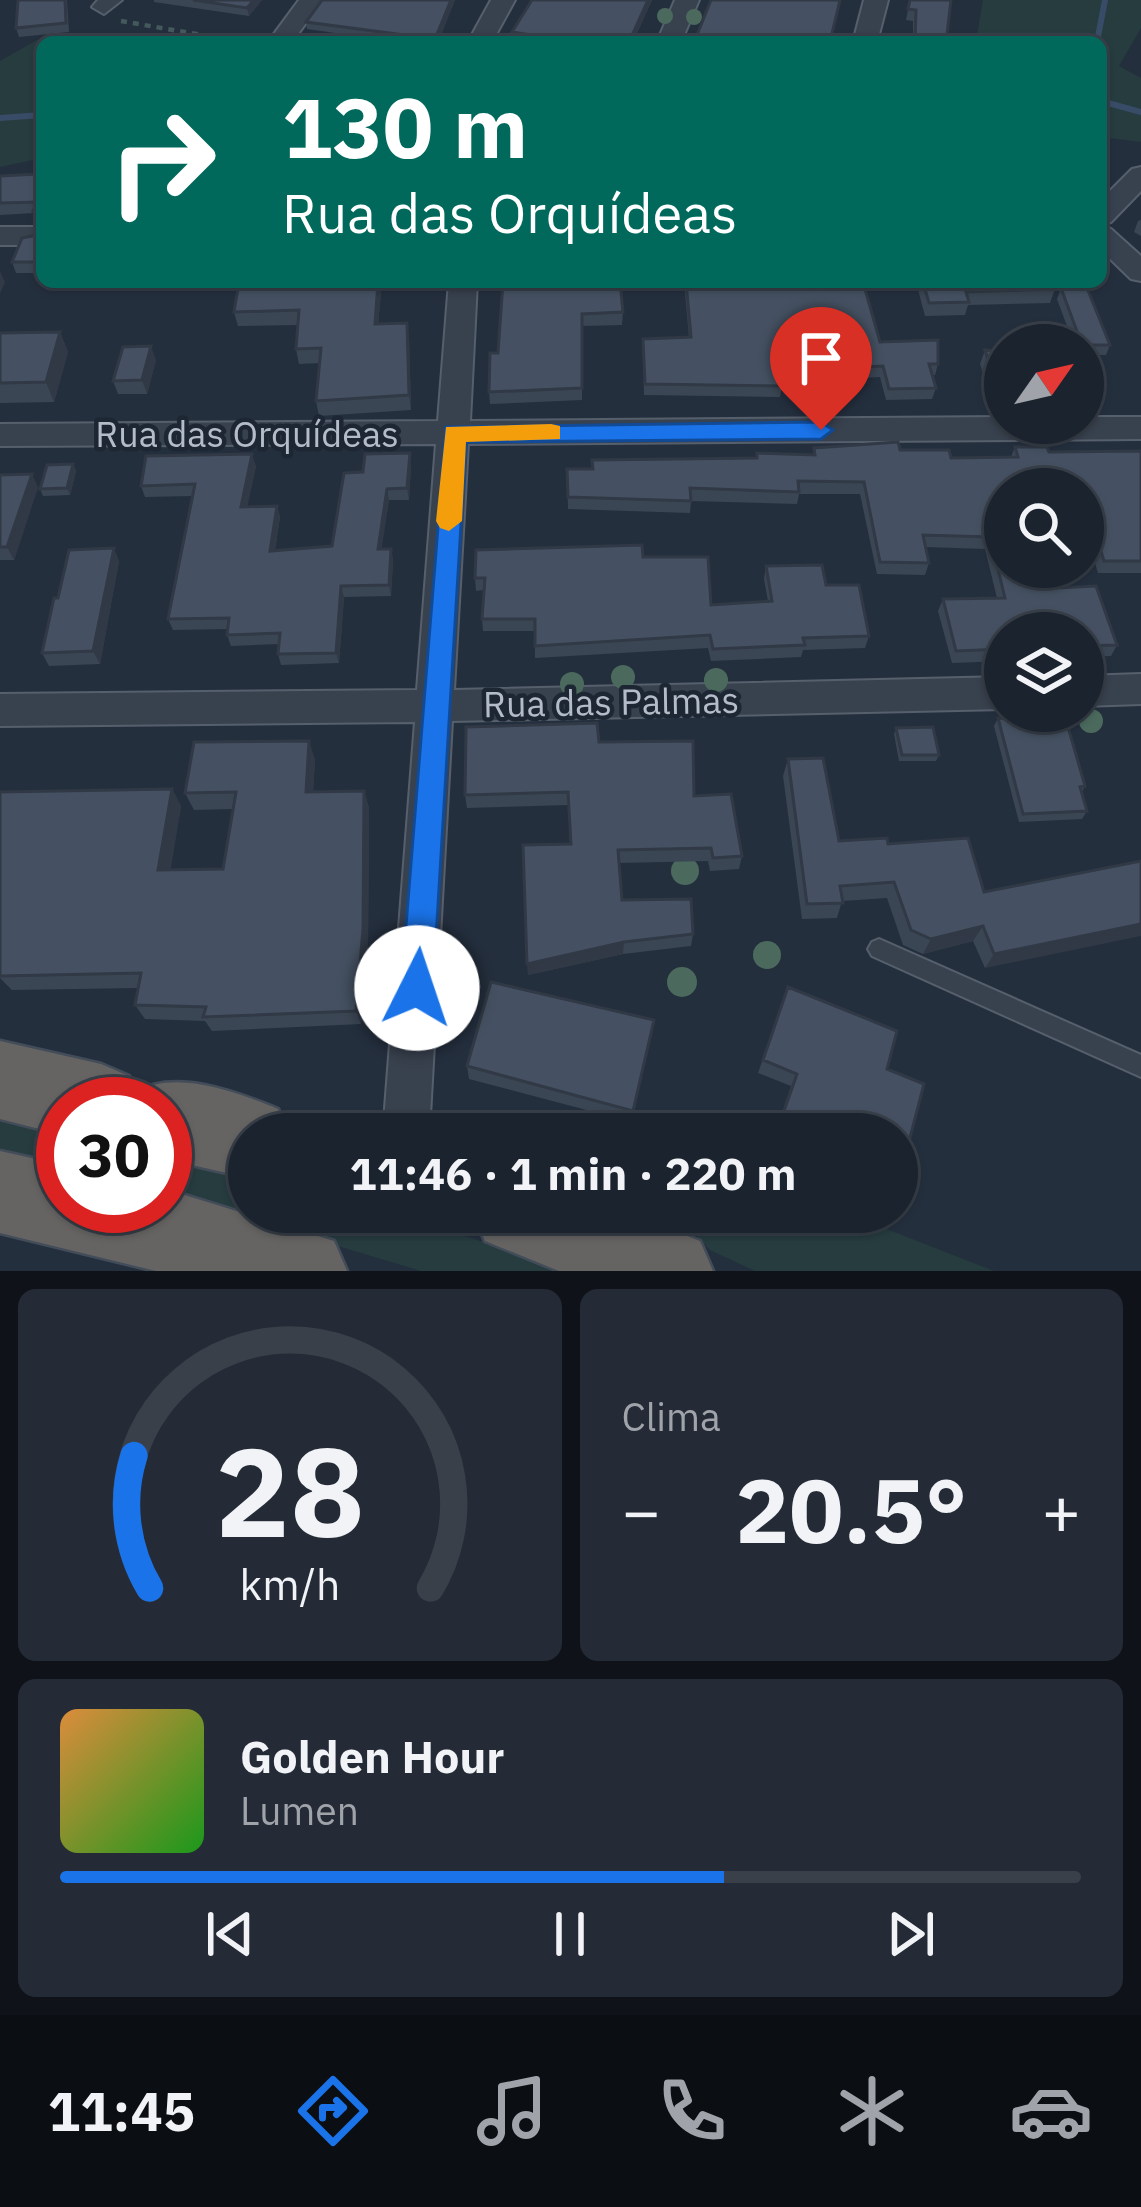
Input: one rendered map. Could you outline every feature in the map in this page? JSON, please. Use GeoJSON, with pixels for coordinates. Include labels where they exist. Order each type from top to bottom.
{"type":"FeatureCollection","features":[{"type":"Feature","properties":{"kind":"highway"},"geometry":{"type":"LineString","coordinates":[[0,1081],[36,1089]]}},
{"type":"Feature","properties":{"kind":"highway"},"geometry":{"type":"LineString","coordinates":[[192,1125],[228,1133]]}},
{"type":"Feature","properties":{"kind":"highway"},"geometry":{"type":"LineString","coordinates":[[0,1192],[198,1239],[304,1271]]}},
{"type":"Feature","properties":{"kind":"highway"},"geometry":{"type":"LineString","coordinates":[[570,1233],[670,1271]]}},
{"type":"Feature","properties":{"kind":"street"},"geometry":{"type":"LineString","coordinates":[[284,36],[310,0]]}},
{"type":"Feature","properties":{"kind":"street"},"geometry":{"type":"LineString","coordinates":[[483,36],[503,0]]}},
{"type":"Feature","properties":{"kind":"street"},"geometry":{"type":"LineString","coordinates":[[672,36],[687,0]]}},
{"type":"Feature","properties":{"kind":"street"},"geometry":{"type":"LineString","coordinates":[[867,36],[876,0]]}},
{"type":"Feature","properties":{"kind":"street"},"geometry":{"type":"LineString","coordinates":[[1107,210],[1141,175]]}},
{"type":"Feature","properties":{"kind":"street"},"geometry":{"type":"LineString","coordinates":[[0,236],[36,236]]}},
{"type":"Feature","properties":{"kind":"street"},"geometry":{"type":"LineString","coordinates":[[1107,241],[1141,272]]}},
{"type":"Feature","properties":{"kind":"street"},"geometry":{"type":"LineString","coordinates":[[408,1113],[463,288]]}},
{"type":"Feature","properties":{"kind":"street","name":"Rua das Orquídeas"},"geometry":{"type":"LineString","coordinates":[[0,435],[1141,428]]}},
{"type":"Feature","properties":{"kind":"street"},"geometry":{"type":"LineString","coordinates":[[1104,690],[1141,689]]}},
{"type":"Feature","properties":{"kind":"street","name":"Rua das Palmas"},"geometry":{"type":"LineString","coordinates":[[0,710],[984,693]]}},
{"type":"Feature","properties":{"kind":"lane"},"geometry":{"type":"LineString","coordinates":[[879,949],[1141,1066]]}},
{"type":"Feature","properties":{"kind":"path"},"geometry":{"type":"LineString","coordinates":[[107,3],[110,19],[208,36]]}},
{"type":"Feature","properties":{"kind":"green space"},"geometry":{"type":"Polygon","coordinates":[[[983,0],[1141,0],[1141,28],[1119,66],[1141,78],[1141,142],[1107,138],[1107,36],[977,36],[983,0]]]}},
{"type":"Feature","properties":{"kind":"green space"},"geometry":{"type":"Polygon","coordinates":[[[36,41],[36,159],[0,167],[0,61],[36,41]]]}},
{"type":"Feature","properties":{"kind":"green space"},"geometry":{"type":"Polygon","coordinates":[[[0,1113],[36,1120],[36,1162],[0,1155],[0,1113]]]}},
{"type":"Feature","properties":{"kind":"green space"},"geometry":{"type":"Polygon","coordinates":[[[192,1160],[228,1170],[228,1213],[192,1202],[192,1160]]]}},
{"type":"Feature","properties":{"kind":"green space"},"geometry":{"type":"Polygon","coordinates":[[[295,1233],[454,1233],[578,1271],[421,1271],[295,1233]]]}},
{"type":"Feature","properties":{"kind":"green space"},"geometry":{"type":"Polygon","coordinates":[[[693,1233],[897,1233],[994,1271],[755,1271],[710,1250],[693,1233]]]}},
{"type":"Feature","properties":{"kind":"building"},"geometry":{"type":"Polygon","coordinates":[[[18,0],[65,0],[66,23],[16,28],[18,0]]]}},
{"type":"Feature","properties":{"kind":"building"},"geometry":{"type":"Polygon","coordinates":[[[193,0],[254,0],[247,8],[193,0]]]}},
{"type":"Feature","properties":{"kind":"building"},"geometry":{"type":"Polygon","coordinates":[[[322,0],[451,0],[436,36],[306,22],[322,0]]]}},
{"type":"Feature","properties":{"kind":"building"},"geometry":{"type":"Polygon","coordinates":[[[532,0],[648,0],[632,36],[512,32],[532,0]]]}},
{"type":"Feature","properties":{"kind":"building"},"geometry":{"type":"Polygon","coordinates":[[[711,0],[840,0],[831,36],[697,36],[711,0]]]}},
{"type":"Feature","properties":{"kind":"building"},"geometry":{"type":"Polygon","coordinates":[[[910,0],[951,0],[947,36],[915,36],[916,10],[908,9],[910,0]]]}},
{"type":"Feature","properties":{"kind":"building"},"geometry":{"type":"Polygon","coordinates":[[[36,174],[36,202],[0,203],[0,176],[36,174]]]}},
{"type":"Feature","properties":{"kind":"building"},"geometry":{"type":"Polygon","coordinates":[[[36,235],[36,262],[12,262],[22,238],[36,235]]]}},
{"type":"Feature","properties":{"kind":"building"},"geometry":{"type":"Polygon","coordinates":[[[238,288],[378,288],[375,324],[407,323],[409,395],[316,401],[321,348],[296,349],[299,310],[234,312],[238,288]]]}},
{"type":"Feature","properties":{"kind":"building"},"geometry":{"type":"Polygon","coordinates":[[[503,288],[621,288],[623,312],[582,314],[582,388],[489,392],[490,353],[498,353],[503,288]]]}},
{"type":"Feature","properties":{"kind":"building"},"geometry":{"type":"Polygon","coordinates":[[[687,288],[865,288],[880,342],[938,340],[938,364],[929,364],[936,388],[889,389],[883,366],[842,368],[837,347],[777,351],[782,386],[645,384],[643,339],[691,337],[687,288]]]}},
{"type":"Feature","properties":{"kind":"building"},"geometry":{"type":"Polygon","coordinates":[[[925,288],[1055,289],[966,292],[969,302],[929,303],[925,288]]]}},
{"type":"Feature","properties":{"kind":"building"},"geometry":{"type":"Polygon","coordinates":[[[1061,288],[1087,288],[1102,324],[1074,324],[1061,288]]]}},
{"type":"Feature","properties":{"kind":"building"},"geometry":{"type":"Polygon","coordinates":[[[60,332],[46,382],[0,383],[0,333],[60,332]]]}},
{"type":"Feature","properties":{"kind":"building"},"geometry":{"type":"Polygon","coordinates":[[[151,346],[142,380],[113,381],[123,347],[151,346]]]}},
{"type":"Feature","properties":{"kind":"building"},"geometry":{"type":"Polygon","coordinates":[[[898,442],[900,450],[949,450],[951,458],[1018,457],[1015,447],[1047,447],[1049,452],[1141,451],[1141,561],[1104,561],[1104,468],[984,468],[984,537],[923,535],[929,563],[880,562],[864,482],[798,481],[799,492],[690,488],[691,501],[568,497],[567,469],[593,469],[592,460],[815,455],[814,448],[898,442]]]}},
{"type":"Feature","properties":{"kind":"building"},"geometry":{"type":"Polygon","coordinates":[[[410,453],[407,488],[387,489],[378,549],[391,549],[389,585],[341,586],[336,653],[278,654],[280,633],[227,635],[229,618],[168,619],[195,484],[141,486],[146,456],[252,454],[241,507],[277,506],[270,551],[332,546],[344,473],[363,472],[365,454],[410,453]]]}},
{"type":"Feature","properties":{"kind":"building"},"geometry":{"type":"Polygon","coordinates":[[[73,464],[67,488],[40,489],[47,465],[73,464]]]}},
{"type":"Feature","properties":{"kind":"building"},"geometry":{"type":"Polygon","coordinates":[[[32,474],[7,547],[0,547],[0,475],[32,474]]]}},
{"type":"Feature","properties":{"kind":"building"},"geometry":{"type":"Polygon","coordinates":[[[642,545],[643,557],[708,557],[711,605],[772,601],[766,566],[822,565],[826,585],[859,585],[869,636],[803,638],[805,645],[713,649],[710,635],[535,646],[535,619],[482,619],[485,578],[475,578],[476,550],[642,545]]]}},
{"type":"Feature","properties":{"kind":"building"},"geometry":{"type":"Polygon","coordinates":[[[114,548],[93,651],[42,653],[69,550],[114,548]]]}},
{"type":"Feature","properties":{"kind":"building"},"geometry":{"type":"Polygon","coordinates":[[[1003,588],[1097,588],[1117,645],[1104,645],[1104,612],[984,612],[984,650],[956,651],[943,599],[1005,598],[1003,588]]]}},
{"type":"Feature","properties":{"kind":"building"},"geometry":{"type":"Polygon","coordinates":[[[597,723],[599,742],[693,741],[694,796],[731,794],[742,856],[713,858],[711,848],[618,850],[622,900],[691,899],[693,934],[624,942],[527,964],[523,845],[571,844],[568,792],[465,795],[466,727],[597,723]]]}},
{"type":"Feature","properties":{"kind":"building"},"geometry":{"type":"Polygon","coordinates":[[[933,727],[939,755],[902,755],[896,728],[933,727]]]}},
{"type":"Feature","properties":{"kind":"building"},"geometry":{"type":"Polygon","coordinates":[[[1002,732],[1069,732],[1087,811],[1023,814],[1002,732]]]}},
{"type":"Feature","properties":{"kind":"building"},"geometry":{"type":"Polygon","coordinates":[[[309,741],[306,792],[364,791],[363,929],[356,1011],[203,1017],[206,1007],[135,1005],[141,973],[0,976],[0,792],[172,789],[158,870],[223,869],[236,792],[185,793],[194,742],[309,741]]]}},
{"type":"Feature","properties":{"kind":"building"},"geometry":{"type":"Polygon","coordinates":[[[823,758],[839,841],[887,838],[888,844],[968,838],[984,892],[1141,861],[1141,924],[994,954],[983,926],[931,939],[911,930],[894,882],[840,886],[843,903],[807,904],[788,759],[823,758]]]}},
{"type":"Feature","properties":{"kind":"building"},"geometry":{"type":"Polygon","coordinates":[[[491,982],[654,1020],[633,1111],[467,1066],[491,982]]]}},
{"type":"Feature","properties":{"kind":"building"},"geometry":{"type":"Polygon","coordinates":[[[788,987],[897,1031],[887,1069],[924,1084],[916,1113],[789,1113],[784,1111],[797,1074],[763,1060],[788,987]]]}},
{"type":"Feature","properties":{"kind":"waterway"},"geometry":{"type":"LineString","coordinates":[[1098,36],[1105,0]]}},
{"type":"Feature","properties":{"kind":"waterway"},"geometry":{"type":"LineString","coordinates":[[1107,103],[1141,112]]}},
{"type":"Feature","properties":{"kind":"waterway"},"geometry":{"type":"LineString","coordinates":[[0,118],[36,115]]}},
{"type":"Feature","properties":{"kind":"slow traffic"},"geometry":{"type":"LineString","coordinates":[[449,521],[454,433],[551,433]]}},
{"type":"Feature","properties":{"kind":"route"},"geometry":{"type":"LineString","coordinates":[[417,988],[454,433],[821,430]]}}]}
